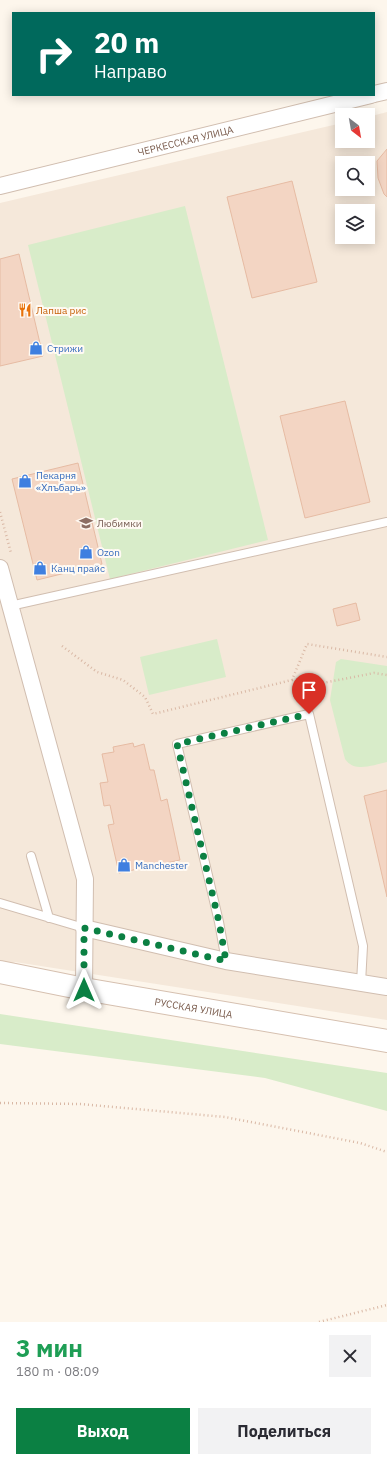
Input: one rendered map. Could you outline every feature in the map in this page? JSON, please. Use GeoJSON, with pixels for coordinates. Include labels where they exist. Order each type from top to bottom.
{"type":"FeatureCollection","features":[{"type":"Feature","properties":{"kind":"street"},"geometry":{"type":"LineString","coordinates":[[375,94],[387,91]]}},
{"type":"Feature","properties":{"kind":"street","name":"ЧЕРКЕССКАЯ УЛИЦА"},"geometry":{"type":"LineString","coordinates":[[0,186],[367,96]]}},
{"type":"Feature","properties":{"kind":"street"},"geometry":{"type":"LineString","coordinates":[[0,568],[85,878],[84,990]]}},
{"type":"Feature","properties":{"kind":"street"},"geometry":{"type":"LineString","coordinates":[[84,928],[226,961],[387,987]]}},
{"type":"Feature","properties":{"kind":"street","name":"РУССКАЯ УЛИЦА"},"geometry":{"type":"LineString","coordinates":[[0,972],[84,990],[387,1041]]}},
{"type":"Feature","properties":{"kind":"lane"},"geometry":{"type":"LineString","coordinates":[[10,606],[387,522]]}},
{"type":"Feature","properties":{"kind":"lane"},"geometry":{"type":"LineString","coordinates":[[226,961],[219,922],[177,744],[309,714],[363,946],[361,983]]}},
{"type":"Feature","properties":{"kind":"lane"},"geometry":{"type":"LineString","coordinates":[[32,856],[49,918]]}},
{"type":"Feature","properties":{"kind":"lane"},"geometry":{"type":"LineString","coordinates":[[0,903],[84,928]]}},
{"type":"Feature","properties":{"kind":"path"},"geometry":{"type":"LineString","coordinates":[[292,680],[308,644],[387,657]]}},
{"type":"Feature","properties":{"kind":"path"},"geometry":{"type":"LineString","coordinates":[[62,646],[97,672],[123,680],[145,698],[153,714],[292,680],[314,678],[323,683],[374,673],[387,675]]}},
{"type":"Feature","properties":{"kind":"path"},"geometry":{"type":"LineString","coordinates":[[0,1102],[80,1104],[224,1117],[360,1143],[387,1152]]}},
{"type":"Feature","properties":{"kind":"path"},"geometry":{"type":"LineString","coordinates":[[319,1322],[387,1305]]}},
{"type":"Feature","properties":{"kind":"shaded area"},"geometry":{"type":"Polygon","coordinates":[[[387,112],[387,1020],[15,962],[0,968],[0,203],[335,125],[335,148],[375,148],[375,115],[387,112]]]}},
{"type":"Feature","properties":{"kind":"green space"},"geometry":{"type":"Polygon","coordinates":[[[185,206],[268,540],[110,579],[28,245],[185,206]]]}},
{"type":"Feature","properties":{"kind":"green space"},"geometry":{"type":"Polygon","coordinates":[[[217,639],[226,677],[149,695],[140,657],[217,639]]]}},
{"type":"Feature","properties":{"kind":"green space"},"geometry":{"type":"Polygon","coordinates":[[[341,659],[387,666],[387,762],[359,767],[353,766],[345,759],[330,700],[336,662],[341,659]]]}},
{"type":"Feature","properties":{"kind":"green space"},"geometry":{"type":"Polygon","coordinates":[[[0,1014],[387,1073],[387,1111],[265,1078],[0,1044],[0,1014]]]}},
{"type":"Feature","properties":{"kind":"building"},"geometry":{"type":"Polygon","coordinates":[[[387,149],[387,197],[384,194],[378,178],[377,161],[387,149]]]}},
{"type":"Feature","properties":{"kind":"building"},"geometry":{"type":"Polygon","coordinates":[[[292,181],[317,282],[252,298],[227,197],[292,181]]]}},
{"type":"Feature","properties":{"kind":"building"},"geometry":{"type":"Polygon","coordinates":[[[19,254],[43,356],[0,366],[0,259],[19,254]]]}},
{"type":"Feature","properties":{"kind":"building"},"geometry":{"type":"Polygon","coordinates":[[[345,401],[370,502],[305,518],[280,416],[345,401]]]}},
{"type":"Feature","properties":{"kind":"building"},"geometry":{"type":"Polygon","coordinates":[[[78,463],[102,564],[37,580],[12,479],[78,463]]]}},
{"type":"Feature","properties":{"kind":"building"},"geometry":{"type":"Polygon","coordinates":[[[356,603],[360,620],[337,626],[333,609],[356,603]]]}},
{"type":"Feature","properties":{"kind":"building"},"geometry":{"type":"Polygon","coordinates":[[[133,743],[134,747],[144,744],[150,770],[154,770],[161,801],[167,799],[180,860],[119,873],[108,825],[114,824],[110,805],[104,806],[100,783],[108,782],[102,754],[114,752],[113,747],[133,743]]]}},
{"type":"Feature","properties":{"kind":"building"},"geometry":{"type":"Polygon","coordinates":[[[387,790],[387,897],[364,796],[387,790]]]}},
{"type":"Feature","properties":{"kind":"place","name":"Лапша рис"},"geometry":{"type":"Point","coordinates":[25,310]}},
{"type":"Feature","properties":{"kind":"place","name":"Стрижи"},"geometry":{"type":"Point","coordinates":[36,348]}},
{"type":"Feature","properties":{"kind":"place","name":"Пекарня «Хлъбарь»"},"geometry":{"type":"Point","coordinates":[25,481]}},
{"type":"Feature","properties":{"kind":"place","name":"Любимки"},"geometry":{"type":"Point","coordinates":[86,523]}},
{"type":"Feature","properties":{"kind":"place","name":"Ozon"},"geometry":{"type":"Point","coordinates":[86,552]}},
{"type":"Feature","properties":{"kind":"place","name":"Канц прайс"},"geometry":{"type":"Point","coordinates":[40,568]}},
{"type":"Feature","properties":{"kind":"place","name":"Manchester"},"geometry":{"type":"Point","coordinates":[124,865]}},
{"type":"Feature","properties":{"kind":"route"},"geometry":{"type":"LineString","coordinates":[[84,990],[84,928],[226,961],[219,922],[177,744],[309,714]]}}]}
